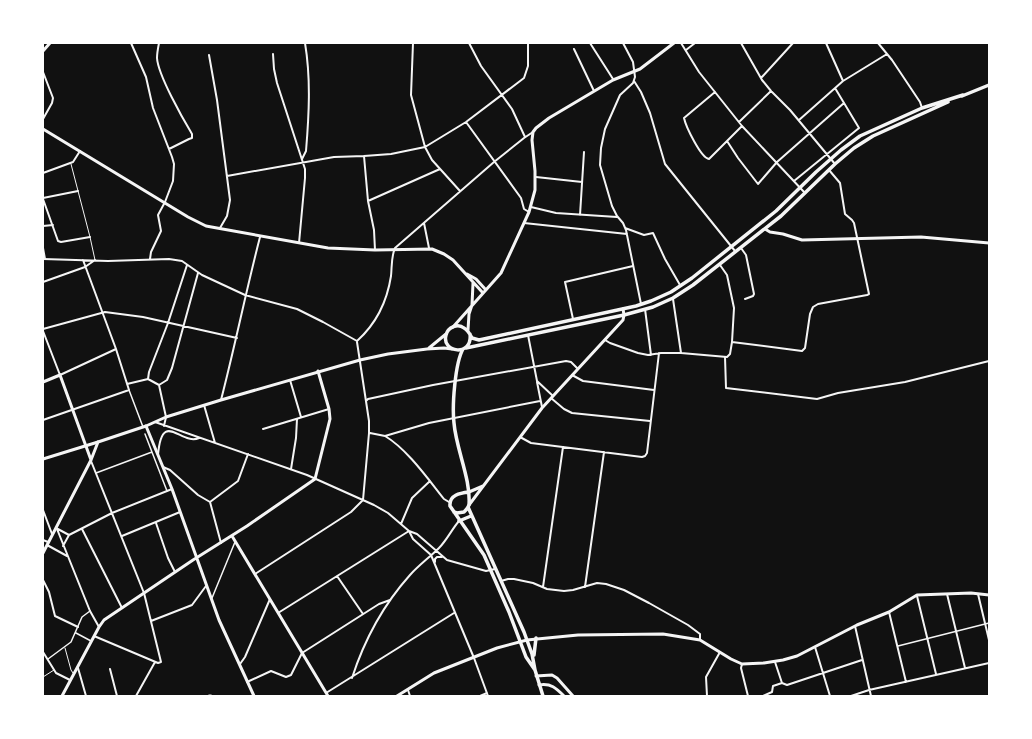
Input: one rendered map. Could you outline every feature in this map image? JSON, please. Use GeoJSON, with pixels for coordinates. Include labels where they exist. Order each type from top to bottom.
{"type":"FeatureCollection","features":[{"type":"Feature","properties":{"kind":"main road"},"geometry":{"type":"LineString","coordinates":[[963,95],[922,108],[860,136],[830,160],[776,211],[681,286],[660,297],[623,309],[479,340],[472,338],[469,332],[461,326],[453,327],[447,332],[446,340],[450,347],[455,349],[463,349],[624,315],[645,309],[673,298],[693,286],[781,216],[835,164],[854,148],[873,136],[989,84]]}},
{"type":"Feature","properties":{"kind":"main road"},"geometry":{"type":"LineString","coordinates":[[776,211],[781,216]]}},
{"type":"Feature","properties":{"kind":"main road"},"geometry":{"type":"LineString","coordinates":[[452,510],[457,513],[464,512],[468,504],[469,492],[453,420],[455,382],[459,359],[463,349],[469,342],[469,332]]}},
{"type":"Feature","properties":{"kind":"main road"},"geometry":{"type":"LineString","coordinates":[[455,349],[459,359]]}},
{"type":"Feature","properties":{"kind":"main road"},"geometry":{"type":"LineString","coordinates":[[469,492],[452,497],[450,503],[452,510],[480,549],[491,571],[526,657],[534,670],[543,696]]}},
{"type":"Feature","properties":{"kind":"main road"},"geometry":{"type":"LineString","coordinates":[[458,494],[464,496],[468,504],[534,658]]}},
{"type":"Feature","properties":{"kind":"main road"},"geometry":{"type":"LineString","coordinates":[[459,521],[472,516]]}},
{"type":"Feature","properties":{"kind":"main road"},"geometry":{"type":"LineString","coordinates":[[496,584],[501,581]]}},
{"type":"Feature","properties":{"kind":"main road"},"geometry":{"type":"LineString","coordinates":[[534,670],[536,638]]}},
{"type":"Feature","properties":{"kind":"street"},"geometry":{"type":"LineString","coordinates":[[43,51],[50,43]]}},
{"type":"Feature","properties":{"kind":"street"},"geometry":{"type":"LineString","coordinates":[[131,43],[146,77],[153,108],[174,164],[174,175],[171,187],[158,215],[161,231],[151,252],[150,259]]}},
{"type":"Feature","properties":{"kind":"street"},"geometry":{"type":"LineString","coordinates":[[159,43],[157,57],[158,65],[163,78],[192,134],[192,138],[169,149]]}},
{"type":"Feature","properties":{"kind":"street"},"geometry":{"type":"LineString","coordinates":[[302,159],[306,151],[310,96],[306,43]]}},
{"type":"Feature","properties":{"kind":"street"},"geometry":{"type":"LineString","coordinates":[[413,43],[411,95],[425,147],[440,169],[460,191]]}},
{"type":"Feature","properties":{"kind":"street"},"geometry":{"type":"LineString","coordinates":[[469,43],[481,66],[513,111],[525,137]]}},
{"type":"Feature","properties":{"kind":"street"},"geometry":{"type":"LineString","coordinates":[[227,176],[334,157],[391,154],[425,147],[466,122],[524,78],[528,66],[528,43]]}},
{"type":"Feature","properties":{"kind":"street"},"geometry":{"type":"LineString","coordinates":[[590,43],[613,80]]}},
{"type":"Feature","properties":{"kind":"street"},"geometry":{"type":"LineString","coordinates":[[623,43],[633,62],[635,71],[634,81],[641,92],[650,113],[664,164],[736,252]]}},
{"type":"Feature","properties":{"kind":"street"},"geometry":{"type":"LineString","coordinates":[[357,341],[365,334],[379,316],[390,284],[392,256],[395,248],[494,162],[533,132],[537,126],[613,80],[635,71],[650,62],[674,43]]}},
{"type":"Feature","properties":{"kind":"street"},"geometry":{"type":"LineString","coordinates":[[681,43],[696,68],[742,126],[805,193]]}},
{"type":"Feature","properties":{"kind":"street"},"geometry":{"type":"LineString","coordinates":[[686,50],[695,43]]}},
{"type":"Feature","properties":{"kind":"street"},"geometry":{"type":"LineString","coordinates":[[741,43],[761,78],[771,91],[799,120],[830,160],[835,164]]}},
{"type":"Feature","properties":{"kind":"street"},"geometry":{"type":"LineString","coordinates":[[761,78],[793,43]]}},
{"type":"Feature","properties":{"kind":"street"},"geometry":{"type":"LineString","coordinates":[[826,43],[843,81]]}},
{"type":"Feature","properties":{"kind":"street"},"geometry":{"type":"LineString","coordinates":[[878,43],[920,102],[922,108]]}},
{"type":"Feature","properties":{"kind":"street"},"geometry":{"type":"LineString","coordinates":[[574,49],[594,91]]}},
{"type":"Feature","properties":{"kind":"street"},"geometry":{"type":"LineString","coordinates":[[273,54],[273,65],[277,83],[304,162],[305,178],[299,244]]}},
{"type":"Feature","properties":{"kind":"street"},"geometry":{"type":"LineString","coordinates":[[799,120],[843,81],[887,54]]}},
{"type":"Feature","properties":{"kind":"street"},"geometry":{"type":"LineString","coordinates":[[209,55],[217,100],[230,200],[227,216],[220,229]]}},
{"type":"Feature","properties":{"kind":"street"},"geometry":{"type":"LineString","coordinates":[[43,72],[53,98],[52,103],[43,119]]}},
{"type":"Feature","properties":{"kind":"street"},"geometry":{"type":"LineString","coordinates":[[634,81],[618,98],[604,132],[600,165],[612,206],[617,217],[623,222],[627,234],[641,304]]}},
{"type":"Feature","properties":{"kind":"street"},"geometry":{"type":"LineString","coordinates":[[794,182],[859,128],[835,88]]}},
{"type":"Feature","properties":{"kind":"street"},"geometry":{"type":"LineString","coordinates":[[739,122],[771,91]]}},
{"type":"Feature","properties":{"kind":"street"},"geometry":{"type":"LineString","coordinates":[[715,92],[684,116],[684,120],[704,156],[707,159],[710,158],[742,126]]}},
{"type":"Feature","properties":{"kind":"street"},"geometry":{"type":"LineString","coordinates":[[727,141],[758,184],[777,162],[844,104]]}},
{"type":"Feature","properties":{"kind":"street"},"geometry":{"type":"LineString","coordinates":[[466,122],[521,198],[524,208],[529,212]]}},
{"type":"Feature","properties":{"kind":"street"},"geometry":{"type":"LineString","coordinates":[[43,129],[198,222],[220,229],[328,248],[376,250],[395,248],[430,248],[447,255],[483,293]]}},
{"type":"Feature","properties":{"kind":"street"},"geometry":{"type":"LineString","coordinates":[[453,327],[504,267],[529,212],[535,190],[536,177],[532,144],[533,132]]}},
{"type":"Feature","properties":{"kind":"street"},"geometry":{"type":"LineString","coordinates":[[43,173],[71,162],[80,151]]}},
{"type":"Feature","properties":{"kind":"street"},"geometry":{"type":"LineString","coordinates":[[580,215],[584,152]]}},
{"type":"Feature","properties":{"kind":"street"},"geometry":{"type":"LineString","coordinates":[[364,156],[368,201],[374,230],[376,250]]}},
{"type":"Feature","properties":{"kind":"street"},"geometry":{"type":"LineString","coordinates":[[368,201],[440,169]]}},
{"type":"Feature","properties":{"kind":"street"},"geometry":{"type":"LineString","coordinates":[[732,342],[800,351],[804,350],[807,339],[810,311],[813,307],[818,304],[869,294],[862,254],[857,239],[854,222],[844,212],[840,183],[829,170]]}},
{"type":"Feature","properties":{"kind":"street"},"geometry":{"type":"LineString","coordinates":[[536,177],[582,182]]}},
{"type":"Feature","properties":{"kind":"street"},"geometry":{"type":"LineString","coordinates":[[78,191],[43,199],[57,239],[60,242],[90,237]]}},
{"type":"Feature","properties":{"kind":"street"},"geometry":{"type":"LineString","coordinates":[[530,207],[556,213],[617,217]]}},
{"type":"Feature","properties":{"kind":"street"},"geometry":{"type":"LineString","coordinates":[[424,223],[430,248]]}},
{"type":"Feature","properties":{"kind":"street"},"geometry":{"type":"LineString","coordinates":[[524,223],[627,234]]}},
{"type":"Feature","properties":{"kind":"street"},"geometry":{"type":"LineString","coordinates":[[43,226],[53,225]]}},
{"type":"Feature","properties":{"kind":"street"},"geometry":{"type":"LineString","coordinates":[[625,228],[644,235],[653,233],[665,259],[681,286]]}},
{"type":"Feature","properties":{"kind":"street"},"geometry":{"type":"LineString","coordinates":[[765,229],[770,232],[783,234],[800,240],[930,237],[989,243]]}},
{"type":"Feature","properties":{"kind":"street"},"geometry":{"type":"LineString","coordinates":[[221,400],[260,237]]}},
{"type":"Feature","properties":{"kind":"street"},"geometry":{"type":"LineString","coordinates":[[43,248],[44,259],[174,259],[182,261],[198,273],[245,295],[296,310],[323,322],[357,341]]}},
{"type":"Feature","properties":{"kind":"street"},"geometry":{"type":"LineString","coordinates":[[741,248],[746,255],[754,294],[753,296],[745,299]]}},
{"type":"Feature","properties":{"kind":"street"},"geometry":{"type":"LineString","coordinates":[[83,260],[116,349],[129,390],[172,489],[219,620],[254,696]]}},
{"type":"Feature","properties":{"kind":"street"},"geometry":{"type":"LineString","coordinates":[[43,282],[85,267],[95,260]]}},
{"type":"Feature","properties":{"kind":"street"},"geometry":{"type":"LineString","coordinates":[[148,379],[149,372],[168,323],[188,264]]}},
{"type":"Feature","properties":{"kind":"street"},"geometry":{"type":"LineString","coordinates":[[605,340],[638,353],[651,355],[659,353],[696,353],[725,358],[730,354],[734,308],[727,275],[720,265]]}},
{"type":"Feature","properties":{"kind":"street"},"geometry":{"type":"LineString","coordinates":[[573,319],[564,282],[633,266]]}},
{"type":"Feature","properties":{"kind":"street"},"geometry":{"type":"LineString","coordinates":[[159,385],[167,380],[184,327],[198,273]]}},
{"type":"Feature","properties":{"kind":"street"},"geometry":{"type":"LineString","coordinates":[[465,273],[476,279],[486,290]]}},
{"type":"Feature","properties":{"kind":"street"},"geometry":{"type":"LineString","coordinates":[[469,332],[469,314],[472,305],[473,283]]}},
{"type":"Feature","properties":{"kind":"street"},"geometry":{"type":"LineString","coordinates":[[673,298],[681,353]]}},
{"type":"Feature","properties":{"kind":"street"},"geometry":{"type":"LineString","coordinates":[[468,504],[486,484],[542,408],[623,320],[623,309]]}},
{"type":"Feature","properties":{"kind":"street"},"geometry":{"type":"LineString","coordinates":[[645,309],[651,355]]}},
{"type":"Feature","properties":{"kind":"street"},"geometry":{"type":"LineString","coordinates":[[94,636],[155,662],[159,663],[161,661],[144,593],[85,446],[43,330],[102,312],[143,317],[236,338]]}},
{"type":"Feature","properties":{"kind":"street"},"geometry":{"type":"LineString","coordinates":[[427,349],[435,344],[447,332]]}},
{"type":"Feature","properties":{"kind":"street"},"geometry":{"type":"LineString","coordinates":[[528,335],[542,408]]}},
{"type":"Feature","properties":{"kind":"street"},"geometry":{"type":"LineString","coordinates":[[255,574],[351,512],[363,500],[369,423],[357,341]]}},
{"type":"Feature","properties":{"kind":"street"},"geometry":{"type":"LineString","coordinates":[[43,382],[116,349]]}},
{"type":"Feature","properties":{"kind":"street"},"geometry":{"type":"LineString","coordinates":[[43,459],[145,426],[166,417],[318,371],[388,354],[427,349],[455,349]]}},
{"type":"Feature","properties":{"kind":"street"},"geometry":{"type":"LineString","coordinates":[[520,437],[531,443],[642,457],[645,456],[647,453],[659,353]]}},
{"type":"Feature","properties":{"kind":"street"},"geometry":{"type":"LineString","coordinates":[[725,358],[726,388],[811,399],[905,382],[989,361]]}},
{"type":"Feature","properties":{"kind":"street"},"geometry":{"type":"LineString","coordinates":[[365,402],[368,399],[433,385],[569,361],[578,369]]}},
{"type":"Feature","properties":{"kind":"street"},"geometry":{"type":"LineString","coordinates":[[62,696],[104,620],[196,558],[232,536],[315,479],[330,419],[329,409],[318,371]]}},
{"type":"Feature","properties":{"kind":"street"},"geometry":{"type":"LineString","coordinates":[[572,375],[583,381],[654,390]]}},
{"type":"Feature","properties":{"kind":"street"},"geometry":{"type":"LineString","coordinates":[[128,384],[148,379],[159,385],[166,417],[164,426]]}},
{"type":"Feature","properties":{"kind":"street"},"geometry":{"type":"LineString","coordinates":[[290,379],[301,417]]}},
{"type":"Feature","properties":{"kind":"street"},"geometry":{"type":"LineString","coordinates":[[537,381],[564,409],[572,413],[651,421]]}},
{"type":"Feature","properties":{"kind":"street"},"geometry":{"type":"LineString","coordinates":[[43,420],[129,390]]}},
{"type":"Feature","properties":{"kind":"street"},"geometry":{"type":"LineString","coordinates":[[385,436],[444,420],[453,420],[540,401]]}},
{"type":"Feature","properties":{"kind":"street"},"geometry":{"type":"LineString","coordinates":[[204,405],[215,442]]}},
{"type":"Feature","properties":{"kind":"street"},"geometry":{"type":"LineString","coordinates":[[263,429],[329,409]]}},
{"type":"Feature","properties":{"kind":"street"},"geometry":{"type":"LineString","coordinates":[[291,469],[296,438],[297,419]]}},
{"type":"Feature","properties":{"kind":"street"},"geometry":{"type":"LineString","coordinates":[[154,422],[291,469],[363,500],[384,511],[401,524],[431,555],[488,695],[480,696]]}},
{"type":"Feature","properties":{"kind":"street"},"geometry":{"type":"LineString","coordinates":[[158,456],[160,441],[165,432],[171,431],[194,439],[200,438]]}},
{"type":"Feature","properties":{"kind":"street"},"geometry":{"type":"LineString","coordinates":[[369,433],[385,436],[394,442],[410,458],[444,499],[450,503]]}},
{"type":"Feature","properties":{"kind":"street"},"geometry":{"type":"LineString","coordinates":[[146,434],[168,491]]}},
{"type":"Feature","properties":{"kind":"street"},"geometry":{"type":"LineString","coordinates":[[43,553],[91,460],[98,442]]}},
{"type":"Feature","properties":{"kind":"street"},"geometry":{"type":"LineString","coordinates":[[544,587],[563,447]]}},
{"type":"Feature","properties":{"kind":"street"},"geometry":{"type":"LineString","coordinates":[[96,473],[152,452]]}},
{"type":"Feature","properties":{"kind":"street"},"geometry":{"type":"LineString","coordinates":[[584,587],[604,452]]}},
{"type":"Feature","properties":{"kind":"street"},"geometry":{"type":"LineString","coordinates":[[210,502],[238,481],[248,454]]}},
{"type":"Feature","properties":{"kind":"street"},"geometry":{"type":"LineString","coordinates":[[163,467],[170,470],[194,492],[210,502],[221,543]]}},
{"type":"Feature","properties":{"kind":"street"},"geometry":{"type":"LineString","coordinates":[[401,524],[412,498],[430,481]]}},
{"type":"Feature","properties":{"kind":"street"},"geometry":{"type":"LineString","coordinates":[[469,492],[486,484]]}},
{"type":"Feature","properties":{"kind":"street"},"geometry":{"type":"LineString","coordinates":[[63,546],[69,535],[112,513],[172,489]]}},
{"type":"Feature","properties":{"kind":"street"},"geometry":{"type":"LineString","coordinates":[[43,510],[52,535]]}},
{"type":"Feature","properties":{"kind":"street"},"geometry":{"type":"LineString","coordinates":[[122,536],[180,512]]}},
{"type":"Feature","properties":{"kind":"street"},"geometry":{"type":"LineString","coordinates":[[352,678],[358,660],[391,599],[409,576],[441,546],[459,521]]}},
{"type":"Feature","properties":{"kind":"street"},"geometry":{"type":"LineString","coordinates":[[156,523],[168,558],[175,572]]}},
{"type":"Feature","properties":{"kind":"street"},"geometry":{"type":"LineString","coordinates":[[56,529],[69,535]]}},
{"type":"Feature","properties":{"kind":"street"},"geometry":{"type":"LineString","coordinates":[[56,529],[90,611],[99,627]]}},
{"type":"Feature","properties":{"kind":"street"},"geometry":{"type":"LineString","coordinates":[[82,529],[122,608]]}},
{"type":"Feature","properties":{"kind":"street"},"geometry":{"type":"LineString","coordinates":[[409,531],[417,534],[443,558]]}},
{"type":"Feature","properties":{"kind":"street"},"geometry":{"type":"LineString","coordinates":[[278,613],[409,531]]}},
{"type":"Feature","properties":{"kind":"street"},"geometry":{"type":"LineString","coordinates":[[232,536],[327,695],[455,613]]}},
{"type":"Feature","properties":{"kind":"street"},"geometry":{"type":"LineString","coordinates":[[43,540],[67,556]]}},
{"type":"Feature","properties":{"kind":"street"},"geometry":{"type":"LineString","coordinates":[[211,599],[235,542]]}},
{"type":"Feature","properties":{"kind":"street"},"geometry":{"type":"LineString","coordinates":[[435,564],[435,559],[440,556],[475,568],[491,571],[496,569]]}},
{"type":"Feature","properties":{"kind":"street"},"geometry":{"type":"LineString","coordinates":[[337,576],[363,614]]}},
{"type":"Feature","properties":{"kind":"street"},"geometry":{"type":"LineString","coordinates":[[501,581],[514,579],[547,589],[564,591],[603,583],[624,590],[688,625],[700,634],[700,640]]}},
{"type":"Feature","properties":{"kind":"street"},"geometry":{"type":"LineString","coordinates":[[43,580],[49,592],[55,616],[78,627]]}},
{"type":"Feature","properties":{"kind":"street"},"geometry":{"type":"LineString","coordinates":[[151,621],[192,605],[206,586]]}},
{"type":"Feature","properties":{"kind":"street"},"geometry":{"type":"LineString","coordinates":[[948,594],[965,668]]}},
{"type":"Feature","properties":{"kind":"street"},"geometry":{"type":"LineString","coordinates":[[978,594],[989,640]]}},
{"type":"Feature","properties":{"kind":"street"},"geometry":{"type":"LineString","coordinates":[[397,696],[434,673],[497,648],[536,638],[655,634],[700,640],[742,664],[755,664],[788,659],[855,626],[889,612],[917,595],[989,595]]}},
{"type":"Feature","properties":{"kind":"street"},"geometry":{"type":"LineString","coordinates":[[917,595],[936,674]]}},
{"type":"Feature","properties":{"kind":"street"},"geometry":{"type":"LineString","coordinates":[[239,664],[245,657],[270,599]]}},
{"type":"Feature","properties":{"kind":"street"},"geometry":{"type":"LineString","coordinates":[[247,682],[271,672],[283,676],[291,675],[302,653],[379,604],[391,599]]}},
{"type":"Feature","properties":{"kind":"street"},"geometry":{"type":"LineString","coordinates":[[48,659],[72,640],[82,617],[90,611]]}},
{"type":"Feature","properties":{"kind":"street"},"geometry":{"type":"LineString","coordinates":[[889,612],[906,682]]}},
{"type":"Feature","properties":{"kind":"street"},"geometry":{"type":"LineString","coordinates":[[898,646],[989,623]]}},
{"type":"Feature","properties":{"kind":"street"},"geometry":{"type":"LineString","coordinates":[[855,626],[871,696]]}},
{"type":"Feature","properties":{"kind":"street"},"geometry":{"type":"LineString","coordinates":[[76,633],[92,641]]}},
{"type":"Feature","properties":{"kind":"street"},"geometry":{"type":"LineString","coordinates":[[815,646],[830,696]]}},
{"type":"Feature","properties":{"kind":"street"},"geometry":{"type":"LineString","coordinates":[[43,652],[54,670],[58,674],[70,680]]}},
{"type":"Feature","properties":{"kind":"street"},"geometry":{"type":"LineString","coordinates":[[707,696],[706,677],[720,652]]}},
{"type":"Feature","properties":{"kind":"street"},"geometry":{"type":"LineString","coordinates":[[763,696],[772,692],[772,686],[782,683],[787,685],[862,660]]}},
{"type":"Feature","properties":{"kind":"street"},"geometry":{"type":"LineString","coordinates":[[136,696],[155,662]]}},
{"type":"Feature","properties":{"kind":"street"},"geometry":{"type":"LineString","coordinates":[[776,662],[782,683]]}},
{"type":"Feature","properties":{"kind":"street"},"geometry":{"type":"LineString","coordinates":[[851,696],[869,690],[989,663]]}},
{"type":"Feature","properties":{"kind":"street"},"geometry":{"type":"LineString","coordinates":[[742,664],[741,668],[748,696]]}},
{"type":"Feature","properties":{"kind":"street"},"geometry":{"type":"LineString","coordinates":[[78,667],[86,696]]}},
{"type":"Feature","properties":{"kind":"street"},"geometry":{"type":"LineString","coordinates":[[110,670],[117,696]]}},
{"type":"Feature","properties":{"kind":"street"},"geometry":{"type":"LineString","coordinates":[[536,676],[549,675],[554,677],[573,696]]}},
{"type":"Feature","properties":{"kind":"street"},"geometry":{"type":"LineString","coordinates":[[539,685],[552,685],[564,696]]}},
{"type":"Feature","properties":{"kind":"street"},"geometry":{"type":"LineString","coordinates":[[408,690],[410,696]]}},
{"type":"Feature","properties":{"kind":"lane"},"geometry":{"type":"LineString","coordinates":[[71,162],[95,260]]}},
{"type":"Feature","properties":{"kind":"lane"},"geometry":{"type":"LineString","coordinates":[[64,647],[71,670],[74,674]]}},
{"type":"Feature","properties":{"kind":"lane"},"geometry":{"type":"LineString","coordinates":[[43,677],[54,670]]}}]}
